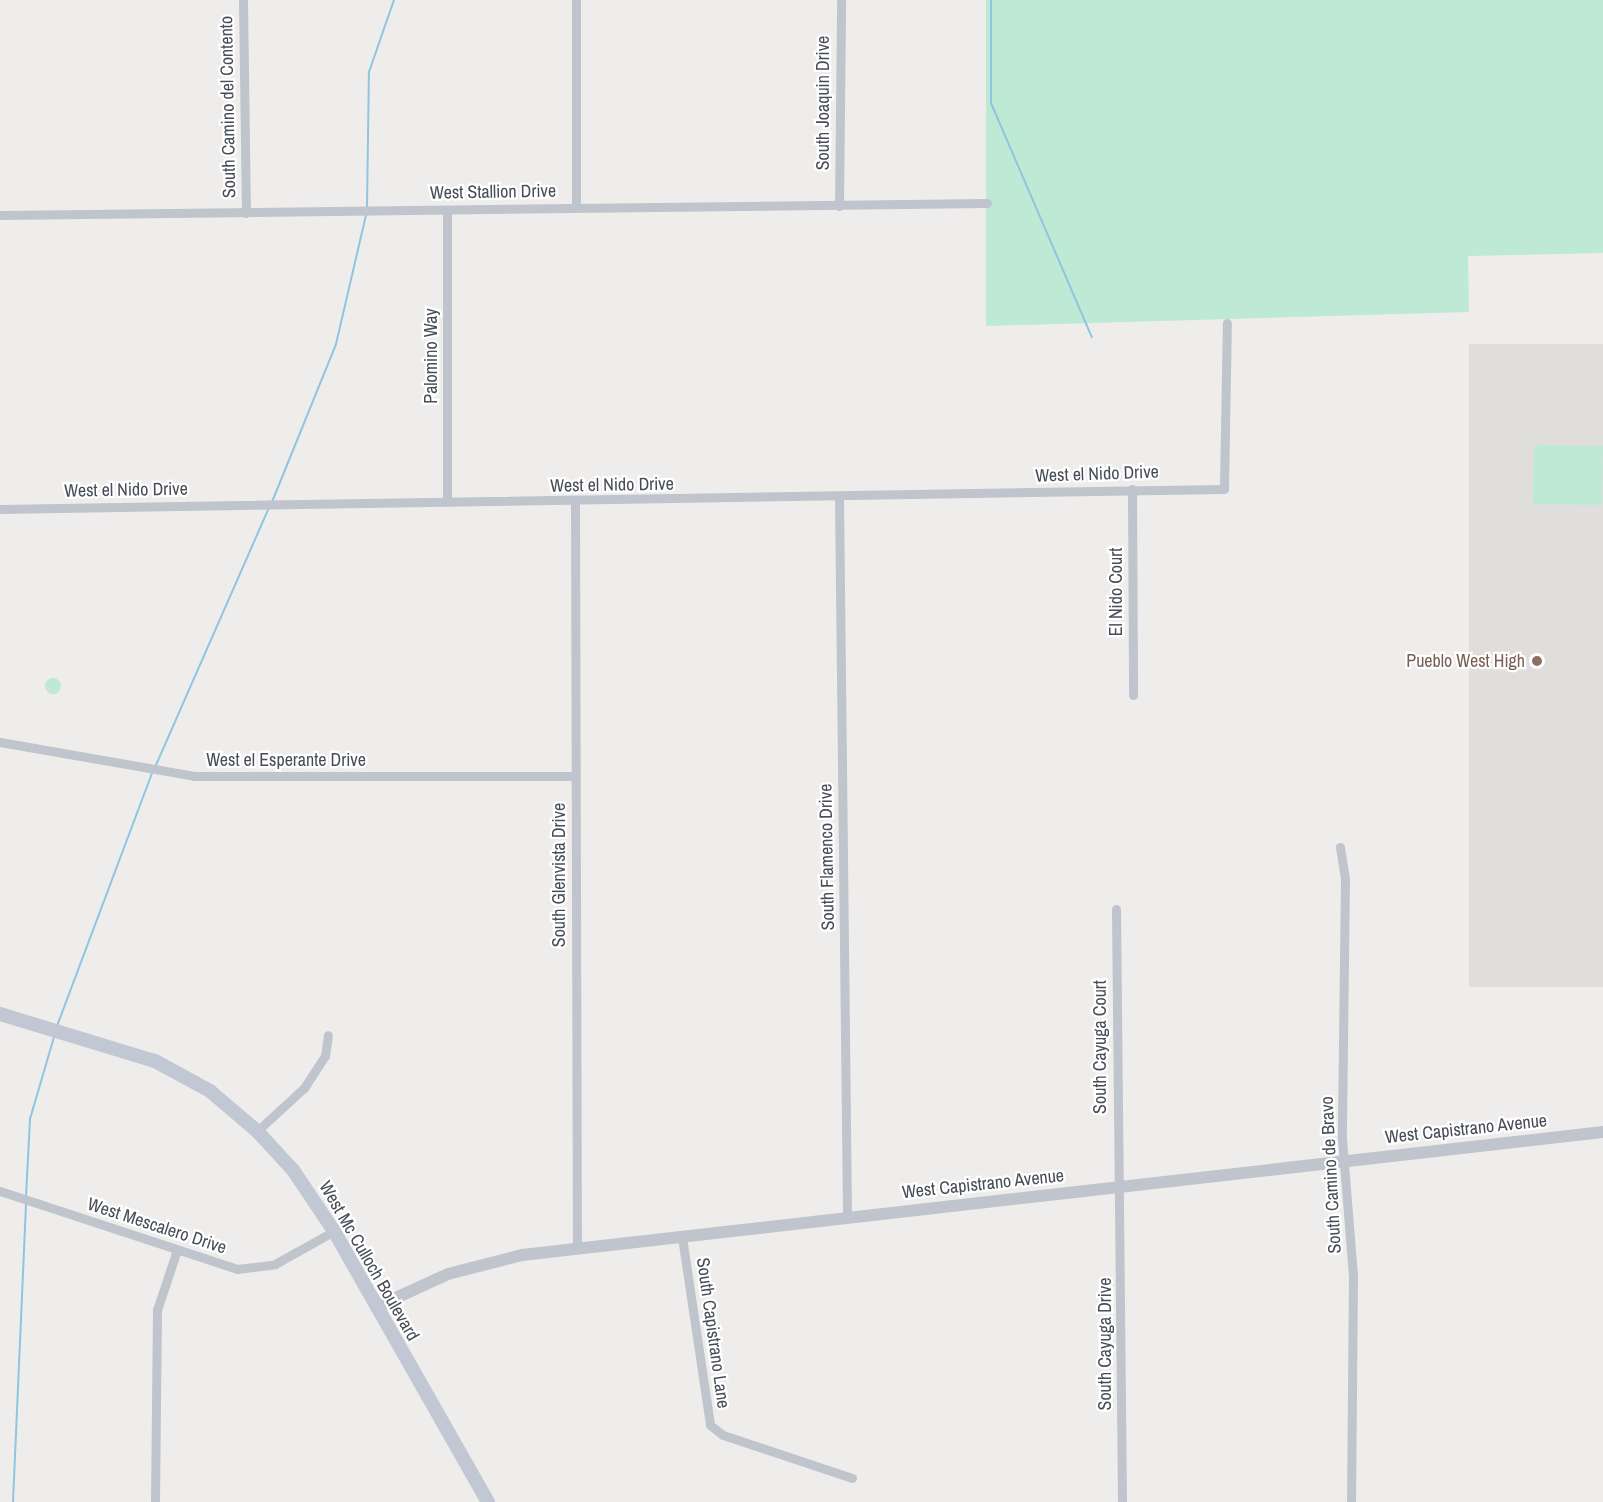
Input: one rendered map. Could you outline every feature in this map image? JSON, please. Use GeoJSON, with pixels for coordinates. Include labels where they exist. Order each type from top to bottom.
{"type":"FeatureCollection","features":[{"type":"Feature","properties":{"kind":"main road","name":"West Mc Culloch Boulevard"},"geometry":{"type":"LineString","coordinates":[[0,1014],[74,1034],[164,1065],[210,1091],[257,1131],[293,1170],[334,1231],[488,1502]]}},
{"type":"Feature","properties":{"kind":"street","name":"South Camino del Contento"},"geometry":{"type":"LineString","coordinates":[[243,0],[246,213]]}},
{"type":"Feature","properties":{"kind":"street"},"geometry":{"type":"LineString","coordinates":[[576,0],[576,207]]}},
{"type":"Feature","properties":{"kind":"street","name":"South Joaquin Drive"},"geometry":{"type":"LineString","coordinates":[[839,206],[841,0]]}},
{"type":"Feature","properties":{"kind":"street","name":"West Stallion Drive"},"geometry":{"type":"LineString","coordinates":[[0,215],[987,203]]}},
{"type":"Feature","properties":{"kind":"street","name":"Palomino Way"},"geometry":{"type":"LineString","coordinates":[[447,210],[447,502]]}},
{"type":"Feature","properties":{"kind":"street","name":"West el Nido Drive"},"geometry":{"type":"LineString","coordinates":[[0,509],[447,502],[575,503],[1132,489],[1224,489],[1227,323]]}},
{"type":"Feature","properties":{"kind":"street","name":"El Nido Court"},"geometry":{"type":"LineString","coordinates":[[1132,489],[1133,695]]}},
{"type":"Feature","properties":{"kind":"street","name":"South Flamenco Drive"},"geometry":{"type":"LineString","coordinates":[[839,498],[847,1216]]}},
{"type":"Feature","properties":{"kind":"street","name":"South Glenvista Drive"},"geometry":{"type":"LineString","coordinates":[[575,503],[574,776],[578,1247]]}},
{"type":"Feature","properties":{"kind":"street","name":"West el Esperante Drive"},"geometry":{"type":"LineString","coordinates":[[0,742],[194,776],[574,776]]}},
{"type":"Feature","properties":{"kind":"street","name":"South Camino de Bravo"},"geometry":{"type":"LineString","coordinates":[[1340,847],[1345,879],[1342,1139],[1348,1161],[1352,1502]]}},
{"type":"Feature","properties":{"kind":"street","name":"South Cayuga Court"},"geometry":{"type":"LineString","coordinates":[[1116,909],[1117,1186]]}},
{"type":"Feature","properties":{"kind":"street"},"geometry":{"type":"LineString","coordinates":[[257,1131],[304,1088],[325,1056],[328,1035]]}},
{"type":"Feature","properties":{"kind":"street","name":"West Capistrano Avenue"},"geometry":{"type":"LineString","coordinates":[[376,1307],[473,1266],[578,1247],[1603,1132]]}},
{"type":"Feature","properties":{"kind":"street","name":"South Cayuga Drive"},"geometry":{"type":"LineString","coordinates":[[1117,1186],[1122,1502]]}},
{"type":"Feature","properties":{"kind":"street","name":"West Mescalero Drive"},"geometry":{"type":"LineString","coordinates":[[0,1191],[237,1269],[276,1264],[334,1231]]}},
{"type":"Feature","properties":{"kind":"street","name":"South Capistrano Lane"},"geometry":{"type":"LineString","coordinates":[[682,1237],[710,1425],[723,1435],[852,1478]]}},
{"type":"Feature","properties":{"kind":"street"},"geometry":{"type":"LineString","coordinates":[[155,1502],[157,1310],[177,1250]]}},
{"type":"Feature","properties":{"kind":"shaded area","name":"Pueblo West High"},"geometry":{"type":"Polygon","coordinates":[[[1469,344],[1603,344],[1603,987],[1469,987],[1469,344]]]}},
{"type":"Feature","properties":{"kind":"green space"},"geometry":{"type":"Polygon","coordinates":[[[986,0],[1603,0],[1603,253],[1468,256],[1469,312],[986,326],[986,0]]]}},
{"type":"Feature","properties":{"kind":"green space"},"geometry":{"type":"Polygon","coordinates":[[[1534,445],[1603,446],[1602,505],[1533,504],[1534,445]]]}},
{"type":"Feature","properties":{"kind":"green space"},"geometry":{"type":"Polygon","coordinates":[[[50,678],[56,678],[61,686],[59,692],[50,694],[45,689],[45,683],[50,678]]]}},
{"type":"Feature","properties":{"kind":"waterway"},"geometry":{"type":"LineString","coordinates":[[367,209],[369,72],[394,0]]}},
{"type":"Feature","properties":{"kind":"waterway"},"geometry":{"type":"LineString","coordinates":[[991,0],[991,103],[1092,337]]}},
{"type":"Feature","properties":{"kind":"waterway"},"geometry":{"type":"LineString","coordinates":[[272,502],[336,344],[366,215]]}},
{"type":"Feature","properties":{"kind":"waterway"},"geometry":{"type":"LineString","coordinates":[[156,765],[269,507]]}},
{"type":"Feature","properties":{"kind":"waterway"},"geometry":{"type":"LineString","coordinates":[[57,1026],[152,773]]}},
{"type":"Feature","properties":{"kind":"waterway"},"geometry":{"type":"LineString","coordinates":[[26,1196],[30,1119],[54,1037]]}},
{"type":"Feature","properties":{"kind":"waterway"},"geometry":{"type":"LineString","coordinates":[[13,1502],[26,1202]]}},
{"type":"Feature","properties":{"kind":"place","name":"Pueblo West High"},"geometry":{"type":"Point","coordinates":[1537,661]}}]}
